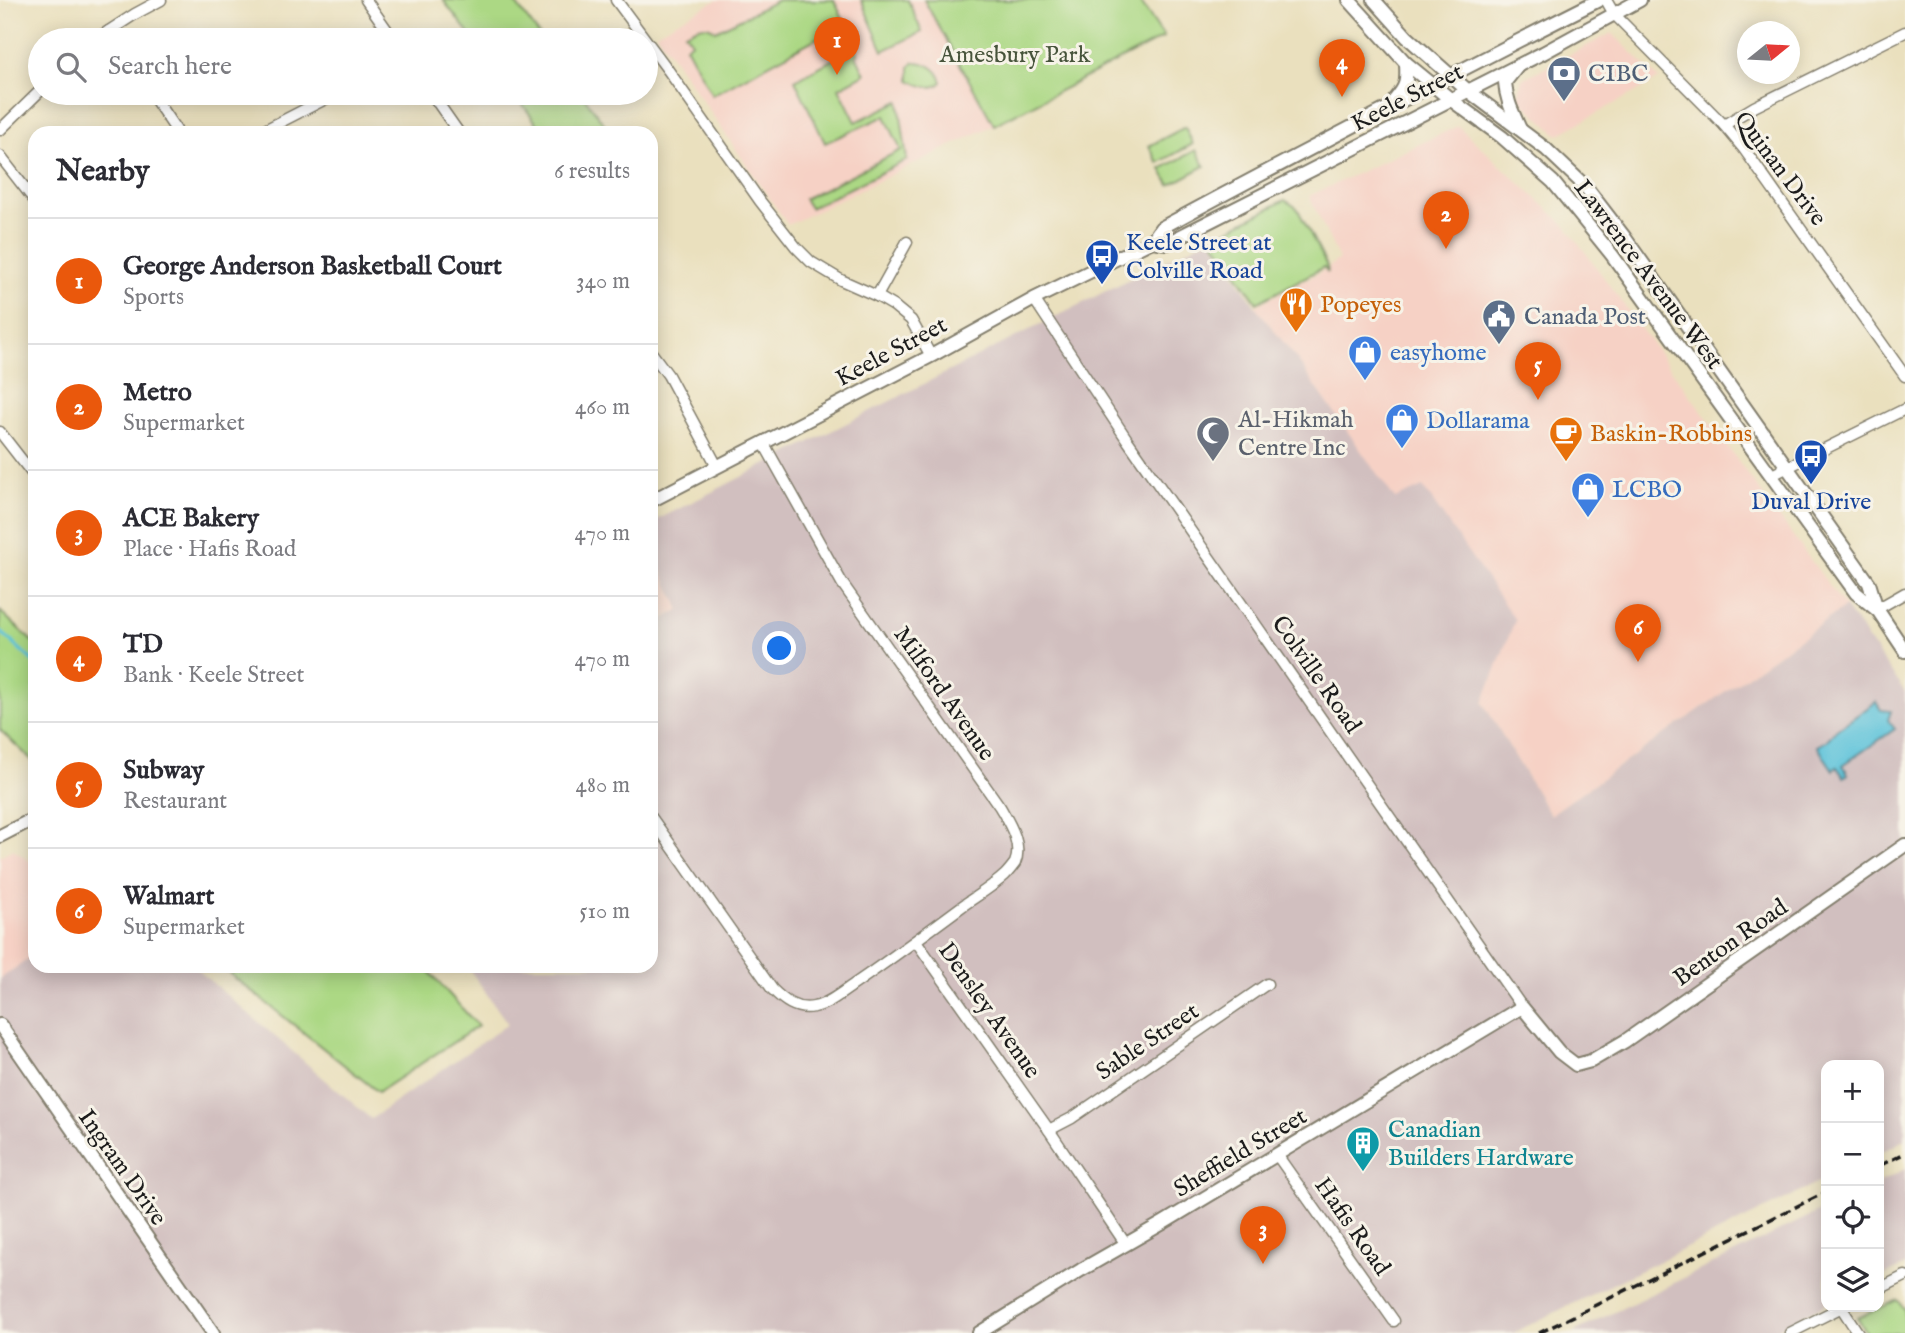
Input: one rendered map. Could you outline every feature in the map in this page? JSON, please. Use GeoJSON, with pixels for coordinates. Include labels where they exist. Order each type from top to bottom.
{"type":"FeatureCollection","features":[{"type":"Feature","properties":{"kind":"main road","name":"Lawrence Avenue West"},"geometry":{"type":"LineString","coordinates":[[1349,0],[1406,63],[1502,137],[1553,182],[1612,255],[1856,593],[1877,609]]}},
{"type":"Feature","properties":{"kind":"main road","name":"Lawrence Avenue West"},"geometry":{"type":"LineString","coordinates":[[1374,0],[1407,37],[1467,90],[1546,149],[1585,186],[1625,238],[1869,583],[1877,609],[1905,650]]}},
{"type":"Feature","properties":{"kind":"main road","name":"Keele Street"},"geometry":{"type":"LineString","coordinates":[[658,497],[931,356],[1034,299],[1153,241],[1161,228],[1451,74],[1599,0]]}},
{"type":"Feature","properties":{"kind":"main road","name":"Keele Street"},"geometry":{"type":"LineString","coordinates":[[1153,241],[1167,243],[1640,0]]}},
{"type":"Feature","properties":{"kind":"main road"},"geometry":{"type":"LineString","coordinates":[[1390,107],[1405,89],[1406,63]]}},
{"type":"Feature","properties":{"kind":"main road"},"geometry":{"type":"LineString","coordinates":[[1519,64],[1505,82],[1506,98],[1520,131]]}},
{"type":"Feature","properties":{"kind":"main road"},"geometry":{"type":"LineString","coordinates":[[1282,163],[1292,180]]}},
{"type":"Feature","properties":{"kind":"main road"},"geometry":{"type":"LineString","coordinates":[[1612,255],[1625,238]]}},
{"type":"Feature","properties":{"kind":"main road"},"geometry":{"type":"LineString","coordinates":[[0,836],[28,822]]}},
{"type":"Feature","properties":{"kind":"main road","name":"Benton Road"},"geometry":{"type":"LineString","coordinates":[[1576,1065],[1591,1061],[1617,1046],[1905,845]]}},
{"type":"Feature","properties":{"kind":"main road","name":"Colville Road"},"geometry":{"type":"LineString","coordinates":[[1522,1007],[1559,1052],[1576,1065]]}},
{"type":"Feature","properties":{"kind":"main road","name":"Sheffield Street"},"geometry":{"type":"LineString","coordinates":[[979,1333],[1522,1007]]}},
{"type":"Feature","properties":{"kind":"main road","name":"Ingram Drive"},"geometry":{"type":"LineString","coordinates":[[0,1024],[213,1333]]}},
{"type":"Feature","properties":{"kind":"street"},"geometry":{"type":"LineString","coordinates":[[123,28],[161,0]]}},
{"type":"Feature","properties":{"kind":"street"},"geometry":{"type":"LineString","coordinates":[[366,0],[386,28]]}},
{"type":"Feature","properties":{"kind":"street"},"geometry":{"type":"LineString","coordinates":[[616,0],[637,28]]}},
{"type":"Feature","properties":{"kind":"street","name":"Quinan Drive"},"geometry":{"type":"LineString","coordinates":[[1606,0],[1614,14],[1724,125],[1744,149],[1905,376]]}},
{"type":"Feature","properties":{"kind":"street"},"geometry":{"type":"LineString","coordinates":[[1724,125],[1754,107],[1905,32]]}},
{"type":"Feature","properties":{"kind":"street"},"geometry":{"type":"LineString","coordinates":[[658,57],[760,201],[796,247],[811,261],[841,280],[894,306],[911,320],[931,356]]}},
{"type":"Feature","properties":{"kind":"street"},"geometry":{"type":"LineString","coordinates":[[0,130],[28,103]]}},
{"type":"Feature","properties":{"kind":"street"},"geometry":{"type":"LineString","coordinates":[[158,105],[173,126]]}},
{"type":"Feature","properties":{"kind":"street"},"geometry":{"type":"LineString","coordinates":[[273,126],[314,105]]}},
{"type":"Feature","properties":{"kind":"street"},"geometry":{"type":"LineString","coordinates":[[439,105],[454,126]]}},
{"type":"Feature","properties":{"kind":"street"},"geometry":{"type":"LineString","coordinates":[[0,156],[28,192]]}},
{"type":"Feature","properties":{"kind":"street"},"geometry":{"type":"LineString","coordinates":[[877,296],[907,242]]}},
{"type":"Feature","properties":{"kind":"street","name":"Colville Road"},"geometry":{"type":"LineString","coordinates":[[1034,299],[1121,432],[1522,1007]]}},
{"type":"Feature","properties":{"kind":"street"},"geometry":{"type":"LineString","coordinates":[[658,361],[717,466]]}},
{"type":"Feature","properties":{"kind":"street"},"geometry":{"type":"LineString","coordinates":[[1772,475],[1905,409]]}},
{"type":"Feature","properties":{"kind":"street"},"geometry":{"type":"LineString","coordinates":[[0,432],[28,469]]}},
{"type":"Feature","properties":{"kind":"street","name":"Milford Avenue"},"geometry":{"type":"LineString","coordinates":[[762,442],[842,583],[1000,807],[1012,829],[1017,853],[1015,862],[1007,873],[916,941]]}},
{"type":"Feature","properties":{"kind":"street"},"geometry":{"type":"LineString","coordinates":[[1877,609],[1905,593]]}},
{"type":"Feature","properties":{"kind":"street","name":"Densley Avenue"},"geometry":{"type":"LineString","coordinates":[[658,827],[772,989],[792,1005],[814,1007],[828,1001],[916,941],[1125,1243]]}},
{"type":"Feature","properties":{"kind":"street","name":"Sable Street"},"geometry":{"type":"LineString","coordinates":[[1049,1130],[1072,1118],[1267,984]]}},
{"type":"Feature","properties":{"kind":"street","name":"Hafis Road"},"geometry":{"type":"LineString","coordinates":[[1277,1155],[1394,1321]]}},
{"type":"Feature","properties":{"kind":"street"},"geometry":{"type":"LineString","coordinates":[[1884,1287],[1904,1279]]}},
{"type":"Feature","properties":{"kind":"street"},"geometry":{"type":"LineString","coordinates":[[1790,1333],[1831,1312]]}},
{"type":"Feature","properties":{"kind":"street"},"geometry":{"type":"LineString","coordinates":[[1844,1312],[1858,1333]]}},
{"type":"Feature","properties":{"kind":"shaded area"},"geometry":{"type":"Polygon","coordinates":[[[717,0],[924,0],[994,125],[788,225],[658,36],[658,32],[717,0]]]}},
{"type":"Feature","properties":{"kind":"shaded area"},"geometry":{"type":"Polygon","coordinates":[[[1612,33],[1659,79],[1558,135],[1518,98],[1522,79],[1612,33]]]}},
{"type":"Feature","properties":{"kind":"shaded area"},"geometry":{"type":"Polygon","coordinates":[[[1458,126],[1566,226],[1845,607],[1550,815],[1483,703],[1514,620],[1395,500],[1295,357],[1255,306],[1326,269],[1339,259],[1309,196],[1458,126]]]}},
{"type":"Feature","properties":{"kind":"shaded area"},"geometry":{"type":"Polygon","coordinates":[[[1210,238],[1255,306],[1295,357],[1395,499],[1423,487],[1515,620],[1483,703],[1550,815],[1845,607],[1905,692],[1905,1140],[1884,1150],[1884,1060],[1821,1060],[1821,1181],[1513,1333],[0,1333],[0,979],[28,959],[28,973],[201,973],[371,1119],[508,1024],[472,973],[658,973],[658,622],[680,610],[658,564],[658,519],[1210,238]]]}},
{"type":"Feature","properties":{"kind":"shaded area"},"geometry":{"type":"Polygon","coordinates":[[[658,564],[680,610],[658,621],[658,564]]]}},
{"type":"Feature","properties":{"kind":"shaded area"},"geometry":{"type":"Polygon","coordinates":[[[13,849],[28,860],[28,959],[0,979],[0,856],[13,849]]]}},
{"type":"Feature","properties":{"kind":"shaded area"},"geometry":{"type":"Polygon","coordinates":[[[1905,1169],[1905,1265],[1884,1276],[1884,1186],[1884,1180],[1905,1169]]]}},
{"type":"Feature","properties":{"kind":"shaded area"},"geometry":{"type":"Polygon","coordinates":[[[1821,1210],[1821,1307],[1769,1333],[1572,1333],[1821,1210]]]}},
{"type":"Feature","properties":{"kind":"green space"},"geometry":{"type":"Polygon","coordinates":[[[443,0],[513,0],[534,28],[465,28],[443,0]]]}},
{"type":"Feature","properties":{"kind":"green space"},"geometry":{"type":"Polygon","coordinates":[[[778,0],[834,0],[845,23],[712,95],[686,46],[692,42],[685,33],[705,26],[716,31],[778,0]]]}},
{"type":"Feature","properties":{"kind":"green space"},"geometry":{"type":"Polygon","coordinates":[[[861,0],[908,0],[922,32],[883,51],[861,0]]]}},
{"type":"Feature","properties":{"kind":"green space","name":"Amesbury Park"},"geometry":{"type":"Polygon","coordinates":[[[924,0],[1139,0],[1164,37],[994,125],[924,0]]]}},
{"type":"Feature","properties":{"kind":"green space"},"geometry":{"type":"Polygon","coordinates":[[[856,47],[856,55],[865,74],[839,88],[856,122],[899,101],[907,160],[810,208],[804,199],[901,150],[885,116],[825,143],[795,80],[856,47]]]}},
{"type":"Feature","properties":{"kind":"green space"},"geometry":{"type":"Polygon","coordinates":[[[914,62],[931,67],[942,82],[931,87],[910,80],[910,67],[914,62]]]}},
{"type":"Feature","properties":{"kind":"green space"},"geometry":{"type":"Polygon","coordinates":[[[523,105],[590,105],[606,126],[539,126],[523,105]]]}},
{"type":"Feature","properties":{"kind":"green space"},"geometry":{"type":"Polygon","coordinates":[[[1185,127],[1193,144],[1158,163],[1149,146],[1185,127]]]}},
{"type":"Feature","properties":{"kind":"green space"},"geometry":{"type":"Polygon","coordinates":[[[1196,150],[1205,166],[1170,185],[1161,169],[1196,150]]]}},
{"type":"Feature","properties":{"kind":"green space"},"geometry":{"type":"Polygon","coordinates":[[[1285,200],[1297,208],[1327,266],[1328,273],[1324,267],[1257,303],[1212,238],[1285,200]]]}},
{"type":"Feature","properties":{"kind":"green space"},"geometry":{"type":"Polygon","coordinates":[[[0,611],[28,637],[28,756],[0,730],[0,611]]]}},
{"type":"Feature","properties":{"kind":"green space"},"geometry":{"type":"Polygon","coordinates":[[[229,973],[430,973],[478,1026],[378,1092],[229,973]]]}},
{"type":"Feature","properties":{"kind":"green space"},"geometry":{"type":"Polygon","coordinates":[[[1898,1300],[1905,1310],[1905,1333],[1867,1333],[1857,1318],[1871,1312],[1884,1312],[1884,1306],[1898,1300]]]}},
{"type":"Feature","properties":{"kind":"water"},"geometry":{"type":"Polygon","coordinates":[[[1876,702],[1881,710],[1891,711],[1888,720],[1895,729],[1843,765],[1848,774],[1844,777],[1837,767],[1833,770],[1817,746],[1876,702]]]}},
{"type":"Feature","properties":{"kind":"waterway"},"geometry":{"type":"LineString","coordinates":[[0,631],[28,657]]}},
{"type":"Feature","properties":{"kind":"railway"},"geometry":{"type":"LineString","coordinates":[[1884,1164],[1905,1153]]}},
{"type":"Feature","properties":{"kind":"railway"},"geometry":{"type":"LineString","coordinates":[[1539,1333],[1821,1194]]}},
{"type":"Feature","properties":{"kind":"place","name":"George Anderson Basketball Court"},"geometry":{"type":"Point","coordinates":[837,75]}},
{"type":"Feature","properties":{"kind":"place","name":"TD"},"geometry":{"type":"Point","coordinates":[1342,97]}},
{"type":"Feature","properties":{"kind":"place","name":"CIBC"},"geometry":{"type":"Point","coordinates":[1564,103]}},
{"type":"Feature","properties":{"kind":"place","name":"Metro"},"geometry":{"type":"Point","coordinates":[1446,249]}},
{"type":"Feature","properties":{"kind":"place","name":"Keele Street at Colville Road"},"geometry":{"type":"Point","coordinates":[1102,286]}},
{"type":"Feature","properties":{"kind":"place","name":"Popeyes"},"geometry":{"type":"Point","coordinates":[1296,334]}},
{"type":"Feature","properties":{"kind":"place","name":"Canada Post"},"geometry":{"type":"Point","coordinates":[1499,346]}},
{"type":"Feature","properties":{"kind":"place","name":"easyhome"},"geometry":{"type":"Point","coordinates":[1365,382]}},
{"type":"Feature","properties":{"kind":"place","name":"Subway"},"geometry":{"type":"Point","coordinates":[1538,400]}},
{"type":"Feature","properties":{"kind":"place","name":"Dollarama"},"geometry":{"type":"Point","coordinates":[1402,450]}},
{"type":"Feature","properties":{"kind":"place","name":"Al-Hikmah Centre Inc"},"geometry":{"type":"Point","coordinates":[1213,463]}},
{"type":"Feature","properties":{"kind":"place","name":"Baskin-Robbins"},"geometry":{"type":"Point","coordinates":[1566,463]}},
{"type":"Feature","properties":{"kind":"place","name":"Duval Drive"},"geometry":{"type":"Point","coordinates":[1811,486]}},
{"type":"Feature","properties":{"kind":"place","name":"LCBO"},"geometry":{"type":"Point","coordinates":[1588,519]}},
{"type":"Feature","properties":{"kind":"place","name":"Walmart"},"geometry":{"type":"Point","coordinates":[1638,662]}},
{"type":"Feature","properties":{"kind":"place","name":"Canadian Builders Hardware"},"geometry":{"type":"Point","coordinates":[1363,1173]}},
{"type":"Feature","properties":{"kind":"place","name":"ACE Bakery"},"geometry":{"type":"Point","coordinates":[1263,1264]}}]}
